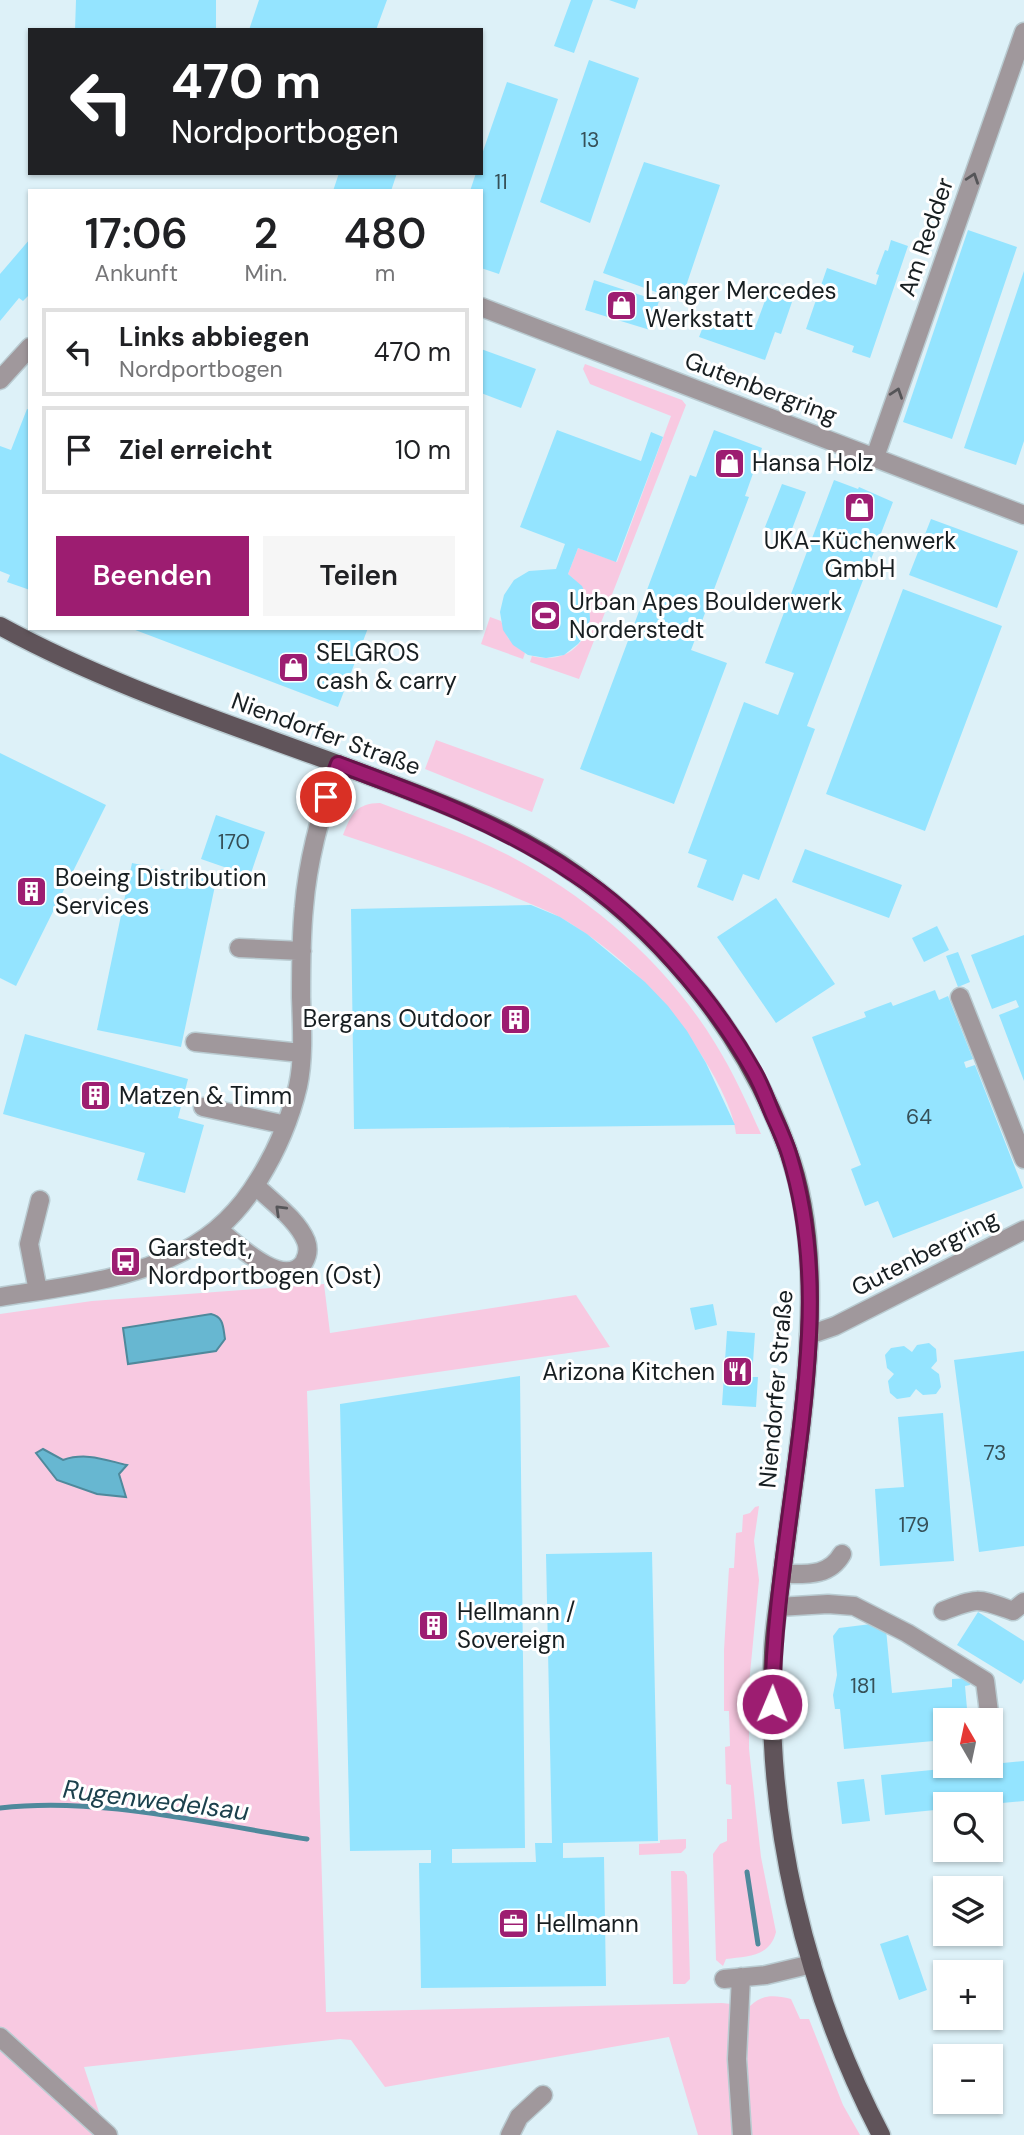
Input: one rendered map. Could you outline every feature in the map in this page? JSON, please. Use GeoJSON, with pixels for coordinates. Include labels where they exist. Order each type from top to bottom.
{"type":"FeatureCollection","features":[{"type":"Feature","properties":{"kind":"main road","name":"Niendorfer Straße"},"geometry":{"type":"LineString","coordinates":[[0,626],[106,677],[433,799],[505,832],[575,873],[636,923],[699,989],[755,1073],[789,1152],[801,1203],[810,1282],[809,1335],[801,1434],[773,1650],[772,1704],[777,1801],[785,1850],[812,1964],[844,2057],[881,2135]]}},
{"type":"Feature","properties":{"kind":"street","name":"Am Redder"},"geometry":{"type":"LineString","coordinates":[[875,457],[1024,32]]}},
{"type":"Feature","properties":{"kind":"street","name":"Gutenbergring"},"geometry":{"type":"LineString","coordinates":[[483,308],[1024,515]]}},
{"type":"Feature","properties":{"kind":"street"},"geometry":{"type":"LineString","coordinates":[[0,380],[28,349]]}},
{"type":"Feature","properties":{"kind":"street"},"geometry":{"type":"LineString","coordinates":[[0,1297],[119,1276],[155,1264],[184,1251],[218,1229],[255,1185],[278,1148],[298,1084],[301,1053],[303,909],[309,862],[320,813],[338,764]]}},
{"type":"Feature","properties":{"kind":"street"},"geometry":{"type":"LineString","coordinates":[[239,948],[302,951]]}},
{"type":"Feature","properties":{"kind":"street"},"geometry":{"type":"LineString","coordinates":[[960,997],[1023,1154]]}},
{"type":"Feature","properties":{"kind":"street"},"geometry":{"type":"LineString","coordinates":[[195,1042],[301,1053]]}},
{"type":"Feature","properties":{"kind":"street"},"geometry":{"type":"LineString","coordinates":[[203,1107],[286,1125]]}},
{"type":"Feature","properties":{"kind":"street"},"geometry":{"type":"LineString","coordinates":[[218,1229],[269,1267],[290,1272],[301,1266],[308,1256],[307,1244],[300,1230],[255,1185]]}},
{"type":"Feature","properties":{"kind":"street"},"geometry":{"type":"LineString","coordinates":[[38,1291],[29,1244],[40,1200]]}},
{"type":"Feature","properties":{"kind":"street","name":"Gutenbergring"},"geometry":{"type":"LineString","coordinates":[[809,1335],[835,1326],[1024,1230]]}},
{"type":"Feature","properties":{"kind":"street"},"geometry":{"type":"LineString","coordinates":[[782,1574],[824,1571],[836,1565],[842,1554]]}},
{"type":"Feature","properties":{"kind":"street"},"geometry":{"type":"LineString","coordinates":[[943,1611],[971,1600],[982,1600],[1020,1611]]}},
{"type":"Feature","properties":{"kind":"street"},"geometry":{"type":"LineString","coordinates":[[778,1607],[828,1604],[854,1606],[907,1633],[985,1681],[988,1708]]}},
{"type":"Feature","properties":{"kind":"street"},"geometry":{"type":"LineString","coordinates":[[742,2135],[732,1978],[766,1975],[812,1964]]}},
{"type":"Feature","properties":{"kind":"street"},"geometry":{"type":"LineString","coordinates":[[0,2037],[108,2135]]}},
{"type":"Feature","properties":{"kind":"street"},"geometry":{"type":"LineString","coordinates":[[510,2135],[519,2117],[543,2095]]}},
{"type":"Feature","properties":{"kind":"shaded area"},"geometry":{"type":"Polygon","coordinates":[[[585,364],[682,400],[686,405],[579,679],[530,662],[532,656],[551,658],[566,654],[578,645],[586,632],[588,602],[581,587],[568,574],[578,548],[617,562],[671,416],[590,384],[583,369],[585,364]]]}},
{"type":"Feature","properties":{"kind":"shaded area"},"geometry":{"type":"Polygon","coordinates":[[[490,617],[501,621],[508,638],[525,653],[523,659],[481,644],[490,617]]]}},
{"type":"Feature","properties":{"kind":"shaded area"},"geometry":{"type":"Polygon","coordinates":[[[436,740],[544,779],[532,812],[425,769],[436,740]]]}},
{"type":"Feature","properties":{"kind":"shaded area"},"geometry":{"type":"Polygon","coordinates":[[[380,803],[508,855],[568,891],[624,935],[674,986],[715,1043],[761,1134],[736,1134],[728,1104],[689,1035],[641,979],[604,946],[552,913],[431,865],[343,835],[356,811],[365,805],[380,803]]]}},
{"type":"Feature","properties":{"kind":"shaded area"},"geometry":{"type":"Polygon","coordinates":[[[324,1284],[330,1333],[576,1295],[610,1347],[307,1391],[326,2012],[722,2003],[750,2006],[769,1996],[791,1999],[800,2019],[809,2019],[843,2105],[860,2135],[698,2135],[669,2037],[385,2087],[351,2040],[340,2039],[84,2067],[102,2121],[0,2029],[0,1314],[92,1301],[324,1284]],[[43,1449],[58,1480],[119,1474],[126,1466],[95,1457],[79,1456],[63,1460],[43,1449]]]}},
{"type":"Feature","properties":{"kind":"shaded area"},"geometry":{"type":"Polygon","coordinates":[[[759,1506],[754,1541],[759,1580],[749,1684],[749,1749],[761,1857],[776,1932],[769,1946],[763,1951],[726,1959],[723,1966],[716,1960],[713,1854],[720,1844],[727,1841],[727,1819],[732,1819],[731,1785],[726,1784],[725,1747],[730,1746],[729,1711],[724,1711],[724,1650],[729,1568],[734,1568],[736,1533],[742,1532],[743,1515],[759,1506]]]}},
{"type":"Feature","properties":{"kind":"shaded area"},"geometry":{"type":"Polygon","coordinates":[[[686,1839],[686,1848],[681,1853],[639,1855],[639,1844],[686,1839]]]}},
{"type":"Feature","properties":{"kind":"shaded area"},"geometry":{"type":"Polygon","coordinates":[[[671,1871],[684,1871],[687,1875],[690,1979],[685,1984],[673,1984],[671,1871]]]}},
{"type":"Feature","properties":{"kind":"shaded area"},"geometry":{"type":"Polygon","coordinates":[[[0,2045],[99,2135],[0,2135],[0,2045]]]}},
{"type":"Feature","properties":{"kind":"water"},"geometry":{"type":"Polygon","coordinates":[[[211,1314],[221,1320],[225,1339],[216,1351],[128,1364],[123,1328],[211,1314]]]}},
{"type":"Feature","properties":{"kind":"water"},"geometry":{"type":"Polygon","coordinates":[[[43,1449],[63,1460],[88,1457],[127,1465],[119,1474],[126,1497],[97,1494],[57,1480],[36,1453],[43,1449]]]}},
{"type":"Feature","properties":{"kind":"building"},"geometry":{"type":"Polygon","coordinates":[[[76,0],[216,0],[216,28],[75,28],[76,0]]]}},
{"type":"Feature","properties":{"kind":"building"},"geometry":{"type":"Polygon","coordinates":[[[259,0],[387,0],[377,28],[250,28],[259,0]]]}},
{"type":"Feature","properties":{"kind":"building"},"geometry":{"type":"Polygon","coordinates":[[[571,0],[593,0],[574,53],[554,46],[571,0]]]}},
{"type":"Feature","properties":{"kind":"building"},"geometry":{"type":"Polygon","coordinates":[[[609,0],[638,0],[635,9],[609,0]]]}},
{"type":"Feature","properties":{"kind":"building"},"geometry":{"type":"Polygon","coordinates":[[[589,60],[639,78],[590,223],[540,202],[589,60]]]}},
{"type":"Feature","properties":{"kind":"building"},"geometry":{"type":"Polygon","coordinates":[[[507,82],[558,99],[499,274],[483,269],[483,189],[471,189],[475,175],[483,175],[483,151],[507,82]]]}},
{"type":"Feature","properties":{"kind":"building"},"geometry":{"type":"Polygon","coordinates":[[[644,162],[720,185],[681,301],[603,273],[644,162]]]}},
{"type":"Feature","properties":{"kind":"building"},"geometry":{"type":"Polygon","coordinates":[[[338,175],[396,175],[392,189],[334,189],[338,175]]]}},
{"type":"Feature","properties":{"kind":"building"},"geometry":{"type":"Polygon","coordinates":[[[968,230],[1017,247],[952,439],[903,422],[968,230]]]}},
{"type":"Feature","properties":{"kind":"building"},"geometry":{"type":"Polygon","coordinates":[[[891,240],[908,246],[870,358],[852,352],[854,346],[806,329],[827,268],[876,285],[879,275],[876,274],[891,240]]]}},
{"type":"Feature","properties":{"kind":"building"},"geometry":{"type":"Polygon","coordinates":[[[28,241],[28,296],[23,301],[19,298],[0,321],[0,274],[28,241]]]}},
{"type":"Feature","properties":{"kind":"building"},"geometry":{"type":"Polygon","coordinates":[[[1024,271],[1024,441],[1016,465],[964,448],[1024,271]]]}},
{"type":"Feature","properties":{"kind":"building","name":"Langer Mercedes Werkstatt"},"geometry":{"type":"Polygon","coordinates":[[[594,280],[659,301],[650,330],[585,310],[594,280]]]}},
{"type":"Feature","properties":{"kind":"building"},"geometry":{"type":"Polygon","coordinates":[[[769,290],[793,299],[781,334],[775,332],[765,360],[699,337],[708,314],[714,316],[716,310],[756,325],[769,290]]]}},
{"type":"Feature","properties":{"kind":"building"},"geometry":{"type":"Polygon","coordinates":[[[483,350],[536,369],[521,408],[483,394],[483,350]]]}},
{"type":"Feature","properties":{"kind":"building"},"geometry":{"type":"Polygon","coordinates":[[[28,409],[28,589],[7,582],[10,575],[0,571],[0,446],[11,450],[28,409]]]}},
{"type":"Feature","properties":{"kind":"building"},"geometry":{"type":"Polygon","coordinates":[[[557,430],[641,461],[651,432],[663,437],[616,562],[578,548],[568,574],[582,586],[589,602],[590,620],[584,637],[564,655],[546,658],[528,655],[513,645],[503,630],[500,612],[504,595],[514,580],[529,571],[556,569],[565,544],[520,527],[557,430]]]}},
{"type":"Feature","properties":{"kind":"building"},"geometry":{"type":"Polygon","coordinates":[[[714,430],[762,448],[745,496],[749,497],[691,650],[727,663],[674,804],[580,769],[690,475],[696,477],[714,430]]]}},
{"type":"Feature","properties":{"kind":"building"},"geometry":{"type":"Polygon","coordinates":[[[834,480],[858,489],[859,487],[893,502],[807,726],[815,729],[759,880],[743,874],[733,901],[697,887],[707,860],[688,853],[744,702],[778,715],[794,673],[765,663],[834,480]]]}},
{"type":"Feature","properties":{"kind":"building"},"geometry":{"type":"Polygon","coordinates":[[[782,484],[806,492],[789,537],[765,527],[782,484]]]}},
{"type":"Feature","properties":{"kind":"building"},"geometry":{"type":"Polygon","coordinates":[[[931,519],[1018,551],[997,608],[909,575],[931,519]]]}},
{"type":"Feature","properties":{"kind":"building"},"geometry":{"type":"Polygon","coordinates":[[[903,589],[1002,626],[925,831],[826,794],[903,589]]]}},
{"type":"Feature","properties":{"kind":"building","name":"SELGROS cash & carry"},"geometry":{"type":"Polygon","coordinates":[[[135,630],[367,630],[338,707],[135,630]]]}},
{"type":"Feature","properties":{"kind":"building","name":"Boeing Distribution Services"},"geometry":{"type":"Polygon","coordinates":[[[0,753],[106,805],[16,986],[0,978],[0,753]]]}},
{"type":"Feature","properties":{"kind":"building"},"geometry":{"type":"Polygon","coordinates":[[[216,815],[265,832],[250,876],[201,859],[216,815]]]}},
{"type":"Feature","properties":{"kind":"building"},"geometry":{"type":"Polygon","coordinates":[[[805,849],[902,885],[889,918],[792,882],[805,849]]]}},
{"type":"Feature","properties":{"kind":"building"},"geometry":{"type":"Polygon","coordinates":[[[132,863],[216,881],[181,1047],[97,1030],[132,863]]]}},
{"type":"Feature","properties":{"kind":"building"},"geometry":{"type":"Polygon","coordinates":[[[776,898],[835,984],[776,1023],[717,937],[776,898]]]}},
{"type":"Feature","properties":{"kind":"building","name":"Bergans Outdoor"},"geometry":{"type":"Polygon","coordinates":[[[531,905],[560,917],[587,934],[645,982],[668,1006],[706,1063],[735,1125],[354,1129],[351,909],[531,905]]]}},
{"type":"Feature","properties":{"kind":"building"},"geometry":{"type":"Polygon","coordinates":[[[937,926],[949,950],[924,962],[912,938],[937,926]]]}},
{"type":"Feature","properties":{"kind":"building"},"geometry":{"type":"Polygon","coordinates":[[[1024,935],[1024,1081],[999,1015],[1019,1007],[1016,1000],[992,1009],[971,955],[1024,935]]]}},
{"type":"Feature","properties":{"kind":"building"},"geometry":{"type":"Polygon","coordinates":[[[958,952],[970,982],[958,987],[946,956],[958,952]]]}},
{"type":"Feature","properties":{"kind":"building"},"geometry":{"type":"Polygon","coordinates":[[[935,990],[939,1000],[948,996],[973,1059],[964,1062],[966,1068],[975,1065],[1023,1188],[893,1238],[878,1201],[865,1206],[851,1169],[861,1165],[812,1037],[866,1017],[864,1012],[891,1002],[893,1006],[935,990]]]}},
{"type":"Feature","properties":{"kind":"building","name":"Matzen & Timm"},"geometry":{"type":"Polygon","coordinates":[[[25,1034],[188,1079],[178,1118],[204,1125],[185,1193],[137,1180],[145,1153],[3,1114],[25,1034]]]}},
{"type":"Feature","properties":{"kind":"building"},"geometry":{"type":"Polygon","coordinates":[[[713,1304],[717,1325],[695,1330],[690,1308],[713,1304]]]}},
{"type":"Feature","properties":{"kind":"building","name":"Arizona Kitchen"},"geometry":{"type":"Polygon","coordinates":[[[727,1331],[755,1333],[752,1377],[758,1377],[756,1407],[722,1405],[727,1331]]]}},
{"type":"Feature","properties":{"kind":"building"},"geometry":{"type":"Polygon","coordinates":[[[929,1343],[936,1349],[937,1361],[931,1368],[939,1374],[941,1387],[936,1394],[923,1395],[916,1389],[910,1397],[897,1399],[890,1393],[888,1381],[894,1374],[887,1368],[885,1355],[891,1348],[904,1346],[912,1352],[917,1345],[929,1343]]]}},
{"type":"Feature","properties":{"kind":"building"},"geometry":{"type":"Polygon","coordinates":[[[1024,1351],[1024,1546],[979,1552],[954,1360],[1024,1351]]]}},
{"type":"Feature","properties":{"kind":"building"},"geometry":{"type":"Polygon","coordinates":[[[520,1376],[525,1848],[452,1849],[452,1863],[536,1862],[535,1843],[552,1843],[546,1554],[652,1552],[658,1841],[563,1843],[563,1858],[604,1857],[606,1986],[421,1988],[419,1863],[431,1863],[431,1850],[350,1851],[340,1404],[520,1376]]]}},
{"type":"Feature","properties":{"kind":"building"},"geometry":{"type":"Polygon","coordinates":[[[943,1413],[954,1561],[880,1566],[875,1489],[904,1487],[898,1417],[943,1413]]]}},
{"type":"Feature","properties":{"kind":"building"},"geometry":{"type":"Polygon","coordinates":[[[978,1612],[1024,1641],[1024,1679],[1021,1684],[957,1645],[978,1612]]]}},
{"type":"Feature","properties":{"kind":"building"},"geometry":{"type":"Polygon","coordinates":[[[879,1623],[886,1629],[892,1693],[952,1687],[952,1679],[969,1678],[970,1685],[965,1686],[967,1708],[933,1708],[933,1741],[844,1749],[840,1709],[835,1709],[833,1695],[837,1675],[833,1636],[839,1628],[879,1623]]]}},
{"type":"Feature","properties":{"kind":"building"},"geometry":{"type":"Polygon","coordinates":[[[1024,1761],[1024,1801],[1003,1803],[1003,1792],[933,1792],[933,1810],[885,1815],[881,1775],[933,1770],[933,1778],[1003,1778],[1003,1763],[1024,1761]]]}},
{"type":"Feature","properties":{"kind":"building"},"geometry":{"type":"Polygon","coordinates":[[[864,1779],[870,1821],[842,1824],[837,1782],[864,1779]]]}},
{"type":"Feature","properties":{"kind":"building"},"geometry":{"type":"Polygon","coordinates":[[[908,1935],[927,1990],[899,2000],[880,1944],[908,1935]]]}},
{"type":"Feature","properties":{"kind":"waterway","name":"Rugenwedelsau"},"geometry":{"type":"LineString","coordinates":[[0,1808],[38,1805],[115,1809],[307,1839]]}},
{"type":"Feature","properties":{"kind":"waterway"},"geometry":{"type":"LineString","coordinates":[[747,1872],[758,1944]]}},
{"type":"Feature","properties":{"kind":"place","name":"Langer Mercedes Werkstatt"},"geometry":{"type":"Point","coordinates":[622,305]}},
{"type":"Feature","properties":{"kind":"place","name":"Hansa Holz"},"geometry":{"type":"Point","coordinates":[729,463]}},
{"type":"Feature","properties":{"kind":"place","name":"UKA-Küchenwerk GmbH"},"geometry":{"type":"Point","coordinates":[860,507]}},
{"type":"Feature","properties":{"kind":"place","name":"Urban Apes Boulderwerk Norderstedt"},"geometry":{"type":"Point","coordinates":[546,616]}},
{"type":"Feature","properties":{"kind":"place","name":"SELGROS cash & carry"},"geometry":{"type":"Point","coordinates":[293,667]}},
{"type":"Feature","properties":{"kind":"place","name":"Boeing Distribution Services"},"geometry":{"type":"Point","coordinates":[32,892]}},
{"type":"Feature","properties":{"kind":"place","name":"Bergans Outdoor"},"geometry":{"type":"Point","coordinates":[515,1019]}},
{"type":"Feature","properties":{"kind":"place","name":"Matzen & Timm"},"geometry":{"type":"Point","coordinates":[96,1096]}},
{"type":"Feature","properties":{"kind":"place","name":"Garstedt, Nordportbogen (Ost)"},"geometry":{"type":"Point","coordinates":[125,1262]}},
{"type":"Feature","properties":{"kind":"place","name":"Arizona Kitchen"},"geometry":{"type":"Point","coordinates":[738,1372]}},
{"type":"Feature","properties":{"kind":"place","name":"Hellmann / Sovereign"},"geometry":{"type":"Point","coordinates":[434,1626]}},
{"type":"Feature","properties":{"kind":"place","name":"Hellmann"},"geometry":{"type":"Point","coordinates":[513,1924]}},
{"type":"Feature","properties":{"kind":"route"},"geometry":{"type":"LineString","coordinates":[[326,797],[338,764],[433,799],[505,832],[575,873],[636,923],[699,989],[755,1073],[789,1152],[801,1203],[810,1282],[809,1335],[801,1434],[773,1650],[772,1704]]}}]}
